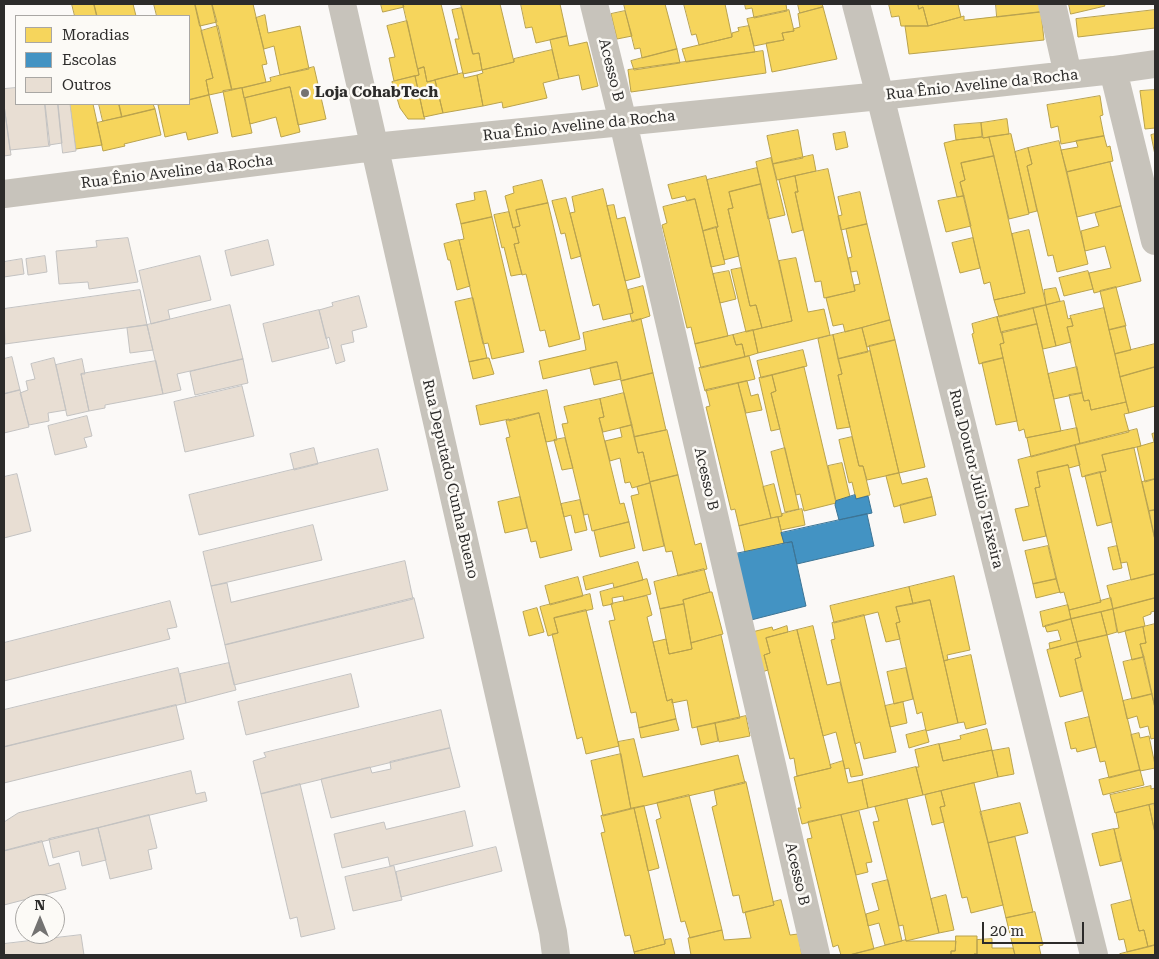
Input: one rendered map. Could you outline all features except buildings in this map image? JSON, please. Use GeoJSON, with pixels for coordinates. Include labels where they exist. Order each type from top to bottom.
{"type":"FeatureCollection","features":[{"type":"Feature","properties":{"kind":"street","name":"Rua Deputado Cunha Bueno"},"geometry":{"type":"LineString","coordinates":[[342,4],[554,932],[556,955]]}},
{"type":"Feature","properties":{"kind":"street","name":"Acesso B"},"geometry":{"type":"LineString","coordinates":[[594,4],[624,122],[816,955]]}},
{"type":"Feature","properties":{"kind":"street","name":"Rua Doutor Júlio Teixeira"},"geometry":{"type":"LineString","coordinates":[[856,4],[1094,955]]}},
{"type":"Feature","properties":{"kind":"street"},"geometry":{"type":"LineString","coordinates":[[1052,4],[1068,76]]}},
{"type":"Feature","properties":{"kind":"street","name":"Rua Ênio Aveline da Rocha"},"geometry":{"type":"LineString","coordinates":[[4,194],[374,148],[1068,76],[1155,64]]}},
{"type":"Feature","properties":{"kind":"street"},"geometry":{"type":"LineString","coordinates":[[1113,70],[1155,241]]}},
{"type":"Feature","properties":{"kind":"place","name":"Loja CohabTech"},"geometry":{"type":"Point","coordinates":[305,93]}}]}
